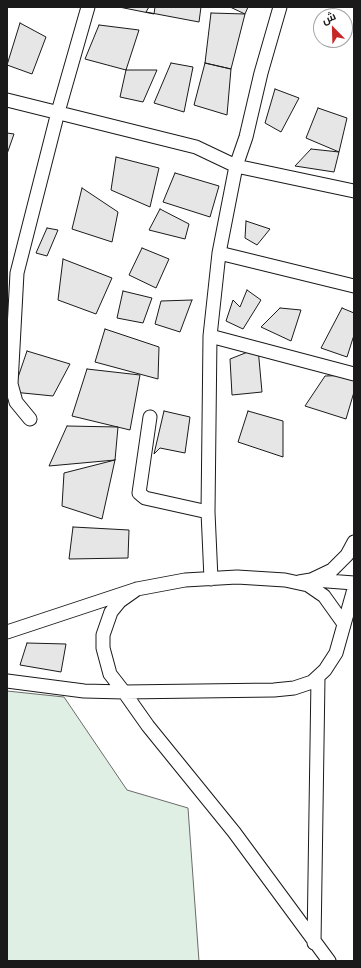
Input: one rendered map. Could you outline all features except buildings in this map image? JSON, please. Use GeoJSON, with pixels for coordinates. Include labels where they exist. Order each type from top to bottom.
{"type":"FeatureCollection","features":[{"type":"Feature","properties":{"kind":"street"},"geometry":{"type":"LineString","coordinates":[[30,419],[16,402],[11,384],[17,273],[58,112],[88,7]]}},
{"type":"Feature","properties":{"kind":"street"},"geometry":{"type":"LineString","coordinates":[[211,579],[208,512],[210,336],[219,253],[236,166],[246,137],[261,73],[280,7]]}},
{"type":"Feature","properties":{"kind":"street"},"geometry":{"type":"LineString","coordinates":[[7,100],[196,147],[236,166],[354,192]]}},
{"type":"Feature","properties":{"kind":"street"},"geometry":{"type":"LineString","coordinates":[[219,253],[354,286]]}},
{"type":"Feature","properties":{"kind":"street"},"geometry":{"type":"LineString","coordinates":[[210,336],[354,374]]}},
{"type":"Feature","properties":{"kind":"street"},"geometry":{"type":"LineString","coordinates":[[150,417],[139,493],[145,498],[208,512]]}},
{"type":"Feature","properties":{"kind":"street"},"geometry":{"type":"LineString","coordinates":[[305,581],[332,570],[347,555],[354,542]]}},
{"type":"Feature","properties":{"kind":"street"},"geometry":{"type":"LineString","coordinates":[[7,632],[137,589],[185,580],[237,577],[354,583]]}},
{"type":"Feature","properties":{"kind":"street"},"geometry":{"type":"LineString","coordinates":[[305,581],[320,592],[344,624]]}},
{"type":"Feature","properties":{"kind":"street"},"geometry":{"type":"LineString","coordinates":[[137,589],[120,601],[111,612],[103,635],[103,648],[110,674],[148,726],[234,832],[314,943],[329,961]]}},
{"type":"Feature","properties":{"kind":"street"},"geometry":{"type":"LineString","coordinates":[[7,681],[84,691],[124,692],[294,688],[312,682],[318,678],[336,653],[354,589]]}},
{"type":"Feature","properties":{"kind":"street"},"geometry":{"type":"LineString","coordinates":[[314,943],[318,678]]}},
{"type":"Feature","properties":{"kind":"green space"},"geometry":{"type":"Polygon","coordinates":[[[7,691],[64,697],[127,790],[188,808],[199,961],[7,961],[7,691]]]}}]}
